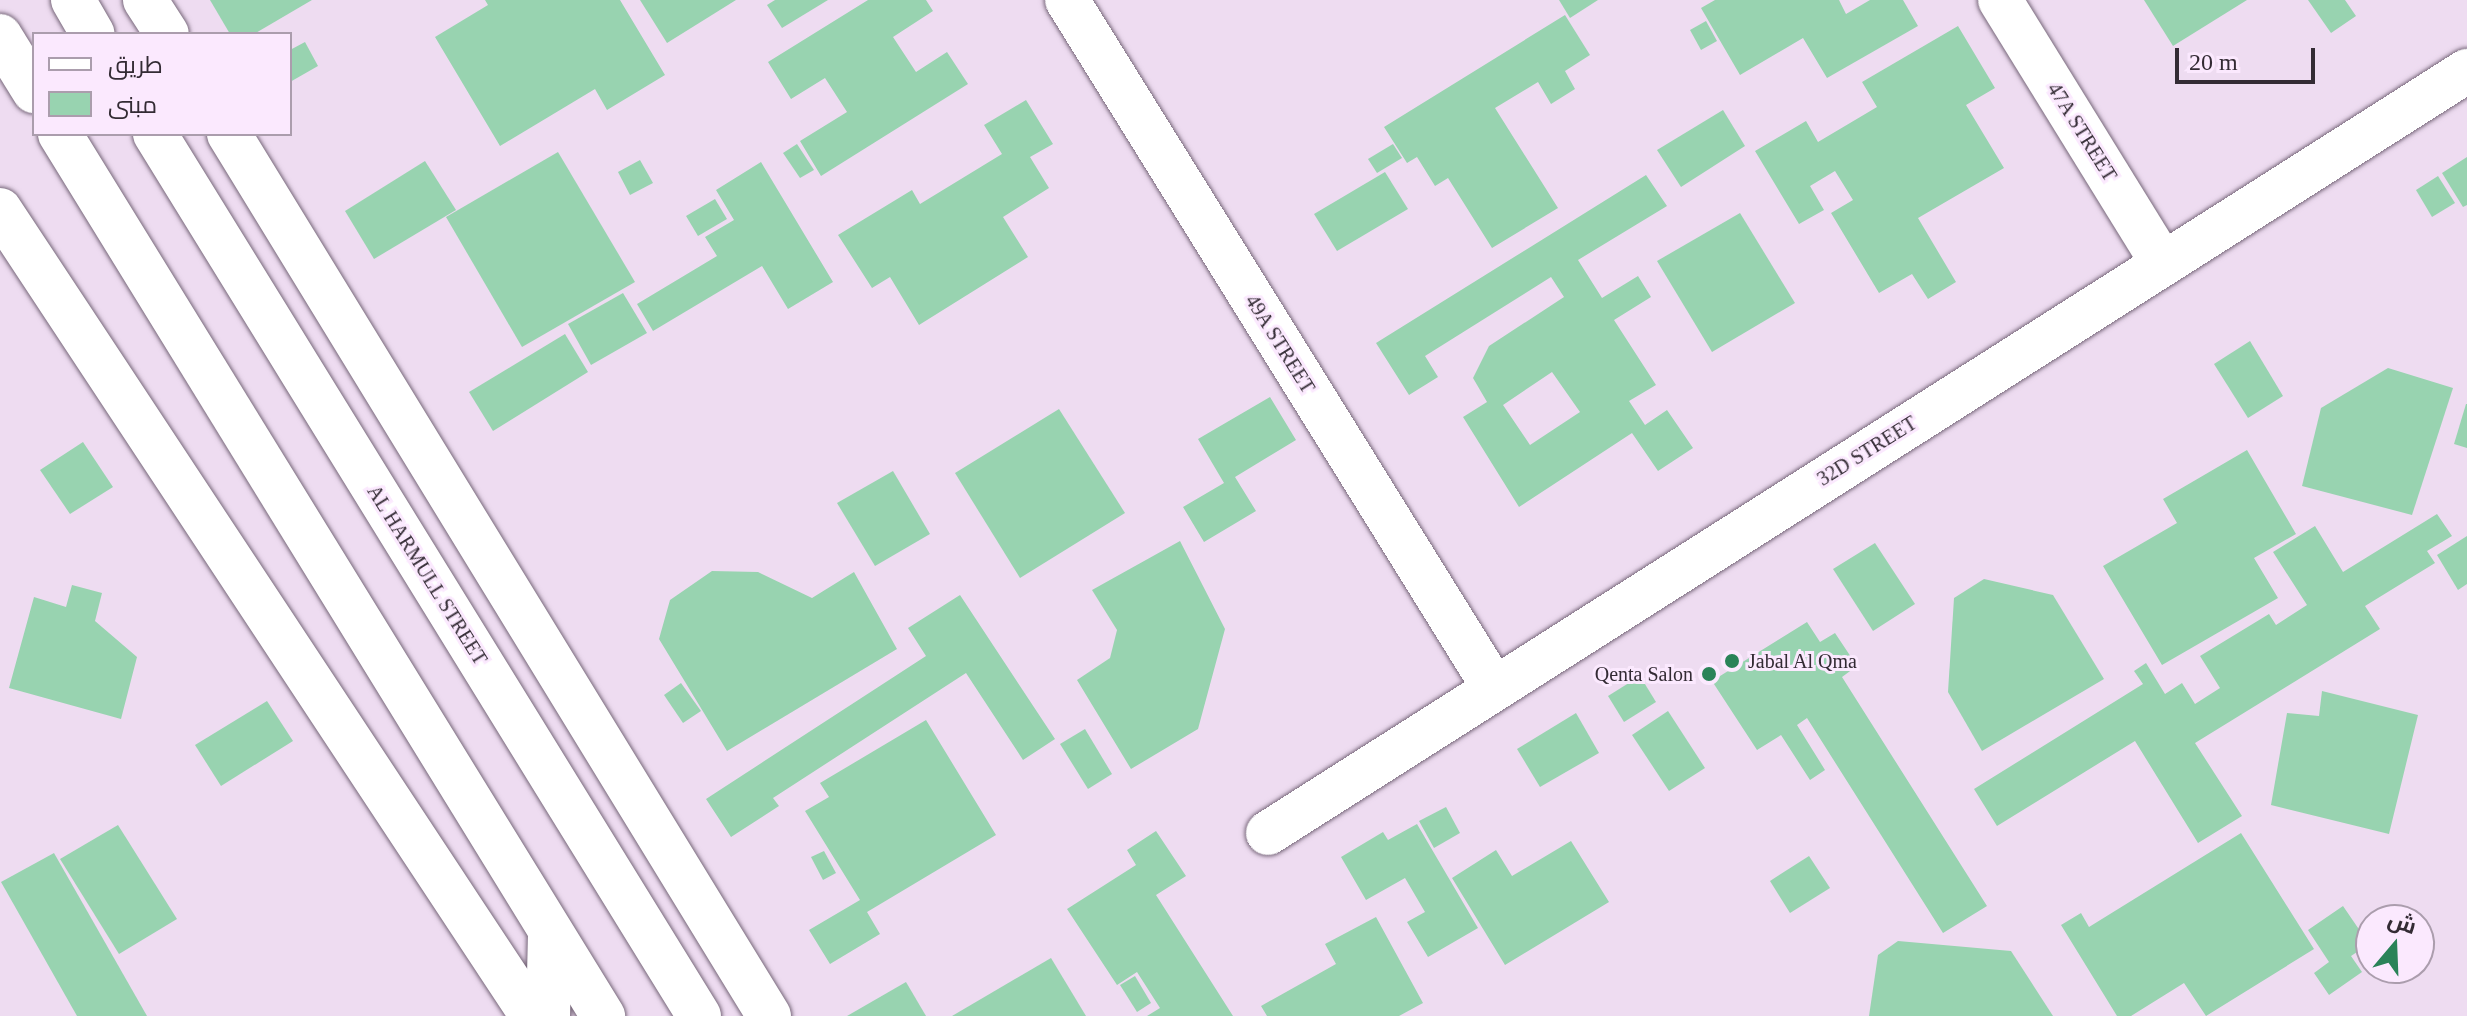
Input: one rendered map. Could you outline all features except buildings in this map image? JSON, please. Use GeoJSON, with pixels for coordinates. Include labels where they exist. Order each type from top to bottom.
{"type":"FeatureCollection","features":[{"type":"Feature","properties":{"kind":"street"},"geometry":{"type":"LineString","coordinates":[[73,0],[92,32]]}},
{"type":"Feature","properties":{"kind":"street"},"geometry":{"type":"LineString","coordinates":[[145,0],[166,32]]}},
{"type":"Feature","properties":{"kind":"street","name":"49A STREET"},"geometry":{"type":"LineString","coordinates":[[1067,0],[1494,688]]}},
{"type":"Feature","properties":{"kind":"street","name":"47A STREET"},"geometry":{"type":"LineString","coordinates":[[2000,0],[2163,264]]}},
{"type":"Feature","properties":{"kind":"street"},"geometry":{"type":"LineString","coordinates":[[0,36],[32,88]]}},
{"type":"Feature","properties":{"kind":"street","name":"32D STREET"},"geometry":{"type":"LineString","coordinates":[[1268,833],[2467,71]]}},
{"type":"Feature","properties":{"kind":"street"},"geometry":{"type":"LineString","coordinates":[[61,136],[603,1016]]}},
{"type":"Feature","properties":{"kind":"street","name":"AL HARMULL STREET"},"geometry":{"type":"LineString","coordinates":[[156,136],[699,1016]]}},
{"type":"Feature","properties":{"kind":"street"},"geometry":{"type":"LineString","coordinates":[[230,136],[769,1016]]}},
{"type":"Feature","properties":{"kind":"street"},"geometry":{"type":"LineString","coordinates":[[0,210],[532,1016]]}},
{"type":"Feature","properties":{"kind":"street"},"geometry":{"type":"LineString","coordinates":[[548,1016],[550,933]]}},
{"type":"Feature","properties":{"kind":"place","name":"Jabal Al Qma"},"geometry":{"type":"Point","coordinates":[1732,661]}},
{"type":"Feature","properties":{"kind":"place","name":"Qenta Salon"},"geometry":{"type":"Point","coordinates":[1709,674]}}]}
